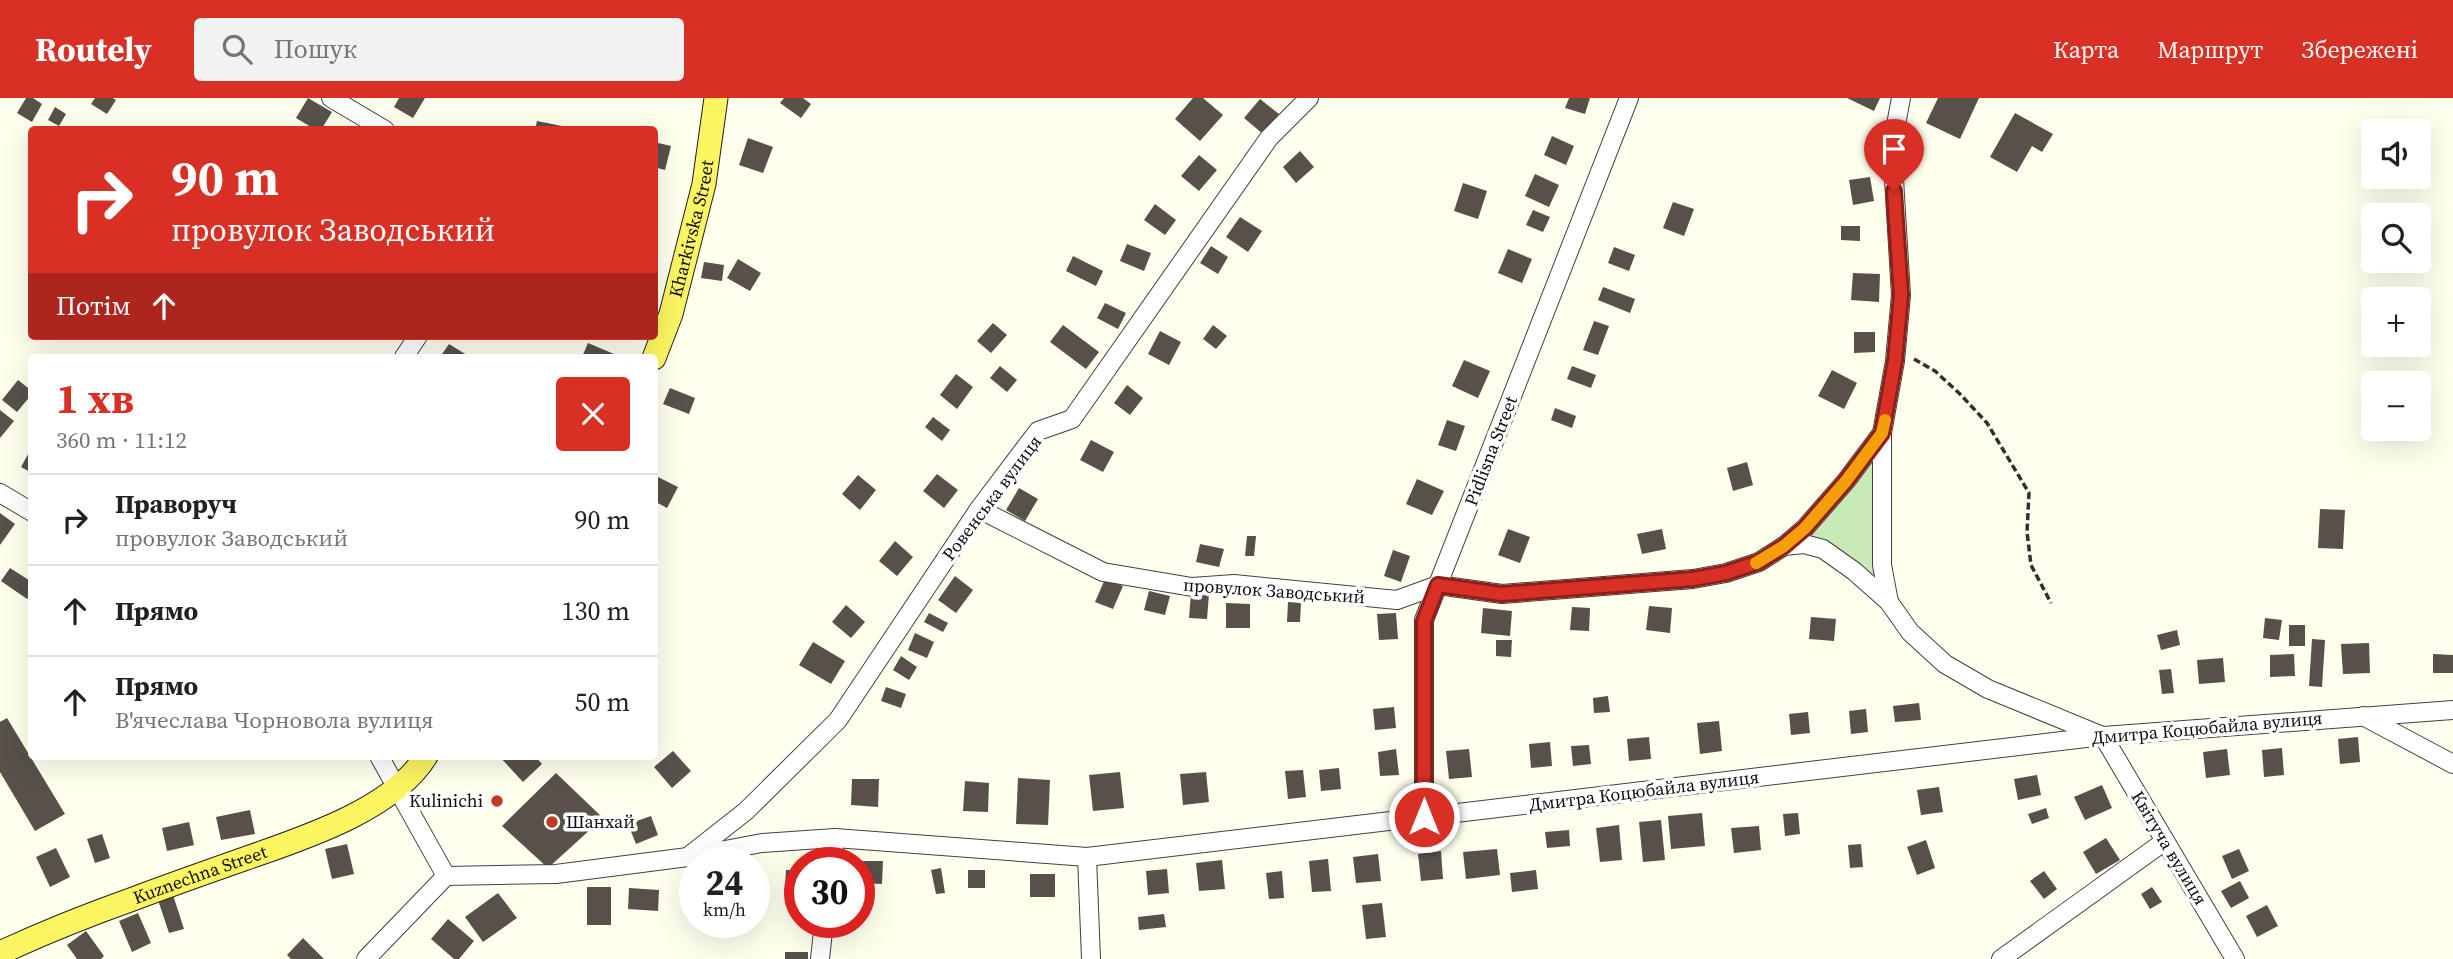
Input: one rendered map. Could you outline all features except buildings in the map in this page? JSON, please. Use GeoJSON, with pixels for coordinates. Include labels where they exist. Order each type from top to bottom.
{"type":"FeatureCollection","features":[{"type":"Feature","properties":{"kind":"main road","name":"Kharkivska Street"},"geometry":{"type":"LineString","coordinates":[[658,338],[663,312],[704,184],[716,98]]}},
{"type":"Feature","properties":{"kind":"main road"},"geometry":{"type":"LineString","coordinates":[[397,787],[424,760]]}},
{"type":"Feature","properties":{"kind":"main road","name":"Kuznechna Street"},"geometry":{"type":"LineString","coordinates":[[3,954],[129,900],[305,838],[353,816],[397,787]]}},
{"type":"Feature","properties":{"kind":"street"},"geometry":{"type":"LineString","coordinates":[[331,98],[378,126]]}},
{"type":"Feature","properties":{"kind":"street","name":"Ровенська вулиця"},"geometry":{"type":"LineString","coordinates":[[701,847],[746,811],[838,720],[979,509],[1038,431],[1072,419],[1269,138],[1309,98]]}},
{"type":"Feature","properties":{"kind":"street","name":"Pidlisna Street"},"geometry":{"type":"LineString","coordinates":[[1424,817],[1424,621],[1629,98]]}},
{"type":"Feature","properties":{"kind":"street"},"geometry":{"type":"LineString","coordinates":[[1889,601],[1882,565],[1882,433],[1896,349],[1901,295],[1892,146],[1901,98]]}},
{"type":"Feature","properties":{"kind":"street","name":"провулок Заводський"},"geometry":{"type":"LineString","coordinates":[[979,509],[1103,572],[1192,587],[1234,584],[1397,600],[1438,585],[1502,594],[1693,579],[1726,573],[1759,562],[1784,546],[1805,528],[1846,481],[1882,433]]}},
{"type":"Feature","properties":{"kind":"street"},"geometry":{"type":"LineString","coordinates":[[0,493],[28,510]]}},
{"type":"Feature","properties":{"kind":"street"},"geometry":{"type":"LineString","coordinates":[[1784,546],[1804,544],[1823,549],[1889,601],[1910,632],[1945,664],[1988,690],[2103,736]]}},
{"type":"Feature","properties":{"kind":"street","name":"Дмитра Коцюбайла вулиця"},"geometry":{"type":"LineString","coordinates":[[740,847],[835,838],[1087,857],[2103,736],[2453,710]]}},
{"type":"Feature","properties":{"kind":"street"},"geometry":{"type":"LineString","coordinates":[[2363,716],[2453,764]]}},
{"type":"Feature","properties":{"kind":"street","name":"Квітуча вулиця"},"geometry":{"type":"LineString","coordinates":[[2103,736],[2235,959]]}},
{"type":"Feature","properties":{"kind":"street"},"geometry":{"type":"LineString","coordinates":[[366,959],[446,876],[381,760]]}},
{"type":"Feature","properties":{"kind":"street"},"geometry":{"type":"LineString","coordinates":[[834,847],[835,838]]}},
{"type":"Feature","properties":{"kind":"street"},"geometry":{"type":"LineString","coordinates":[[2001,959],[2165,841]]}},
{"type":"Feature","properties":{"kind":"street"},"geometry":{"type":"LineString","coordinates":[[1087,857],[1091,959]]}},
{"type":"Feature","properties":{"kind":"street","name":"Дмитра Коцюбайла вулиця"},"geometry":{"type":"LineString","coordinates":[[446,876],[556,874],[679,858]]}},
{"type":"Feature","properties":{"kind":"street"},"geometry":{"type":"LineString","coordinates":[[820,959],[822,938]]}},
{"type":"Feature","properties":{"kind":"path"},"geometry":{"type":"LineString","coordinates":[[1896,349],[1934,371],[1987,423],[2029,493],[2027,532],[2031,565],[2051,603]]}},
{"type":"Feature","properties":{"kind":"green space"},"geometry":{"type":"Polygon","coordinates":[[[1882,433],[1889,602],[1815,547],[1784,546],[1882,433]]]}},
{"type":"Feature","properties":{"kind":"slow traffic"},"geometry":{"type":"LineString","coordinates":[[1756,563],[1784,546],[1805,528],[1846,481],[1882,433],[1885,420]]}},
{"type":"Feature","properties":{"kind":"place","name":"Kulinichi"},"geometry":{"type":"Point","coordinates":[497,801]}},
{"type":"Feature","properties":{"kind":"place","name":"Шанхай"},"geometry":{"type":"Point","coordinates":[552,822]}},
{"type":"Feature","properties":{"kind":"route"},"geometry":{"type":"LineString","coordinates":[[1424,817],[1424,621],[1438,585],[1502,594],[1693,579],[1726,573],[1759,562],[1784,546],[1805,528],[1846,481],[1882,433],[1895,361],[1901,295],[1894,191]]}}]}
